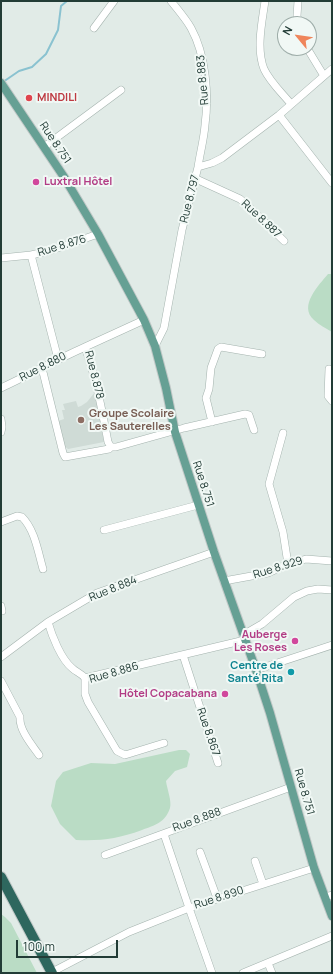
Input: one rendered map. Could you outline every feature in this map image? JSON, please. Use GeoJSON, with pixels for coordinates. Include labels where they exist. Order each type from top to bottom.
{"type":"FeatureCollection","features":[{"type":"Feature","properties":{"kind":"highway"},"geometry":{"type":"LineString","coordinates":[[1,878],[52,973]]}},
{"type":"Feature","properties":{"kind":"main road","name":"Rue 8.751"},"geometry":{"type":"LineString","coordinates":[[1,83],[64,177],[98,234],[144,320],[155,346],[166,388],[175,432],[198,505],[256,670],[314,868],[328,896],[332,916]]}},
{"type":"Feature","properties":{"kind":"street"},"geometry":{"type":"LineString","coordinates":[[94,28],[114,1]]}},
{"type":"Feature","properties":{"kind":"street","name":"Rue 8.883"},"geometry":{"type":"LineString","coordinates":[[171,1],[191,28],[201,51],[205,80],[206,107],[205,125],[198,167]]}},
{"type":"Feature","properties":{"kind":"street"},"geometry":{"type":"LineString","coordinates":[[265,1],[260,44],[261,59],[265,70],[273,82],[291,104]]}},
{"type":"Feature","properties":{"kind":"street"},"geometry":{"type":"LineString","coordinates":[[297,16],[298,1]]}},
{"type":"Feature","properties":{"kind":"street"},"geometry":{"type":"LineString","coordinates":[[312,56],[324,76]]}},
{"type":"Feature","properties":{"kind":"street","name":"Rue 8.797"},"geometry":{"type":"LineString","coordinates":[[155,346],[164,328],[182,230],[198,167],[212,164],[222,158],[279,115],[332,69]]}},
{"type":"Feature","properties":{"kind":"street"},"geometry":{"type":"LineString","coordinates":[[44,147],[121,90]]}},
{"type":"Feature","properties":{"kind":"street"},"geometry":{"type":"LineString","coordinates":[[279,115],[332,183]]}},
{"type":"Feature","properties":{"kind":"street","name":"Rue 8.887"},"geometry":{"type":"LineString","coordinates":[[194,178],[240,199],[284,241]]}},
{"type":"Feature","properties":{"kind":"street","name":"Rue 8.876"},"geometry":{"type":"LineString","coordinates":[[1,258],[31,255],[57,249],[98,234]]}},
{"type":"Feature","properties":{"kind":"street"},"geometry":{"type":"LineString","coordinates":[[31,255],[58,359]]}},
{"type":"Feature","properties":{"kind":"street","name":"Rue 8.878"},"geometry":{"type":"LineString","coordinates":[[111,447],[108,442],[101,403],[91,363],[85,347],[144,320]]}},
{"type":"Feature","properties":{"kind":"street","name":"Rue 8.880"},"geometry":{"type":"LineString","coordinates":[[1,388],[85,347]]}},
{"type":"Feature","properties":{"kind":"street"},"geometry":{"type":"LineString","coordinates":[[212,422],[206,398],[209,389],[211,368],[218,349],[221,347],[262,354]]}},
{"type":"Feature","properties":{"kind":"street"},"geometry":{"type":"LineString","coordinates":[[42,368],[65,457],[108,449],[146,438],[248,414],[254,430]]}},
{"type":"Feature","properties":{"kind":"street"},"geometry":{"type":"LineString","coordinates":[[329,369],[328,396],[332,401]]}},
{"type":"Feature","properties":{"kind":"street"},"geometry":{"type":"LineString","coordinates":[[1,419],[2,430]]}},
{"type":"Feature","properties":{"kind":"street"},"geometry":{"type":"LineString","coordinates":[[283,433],[269,484],[283,532],[288,564]]}},
{"type":"Feature","properties":{"kind":"street"},"geometry":{"type":"LineString","coordinates":[[104,530],[198,505]]}},
{"type":"Feature","properties":{"kind":"street"},"geometry":{"type":"LineString","coordinates":[[1,522],[17,516],[22,517],[33,534],[43,569]]}},
{"type":"Feature","properties":{"kind":"street","name":"Rue 8.884"},"geometry":{"type":"LineString","coordinates":[[1,657],[48,622],[97,593],[214,552]]}},
{"type":"Feature","properties":{"kind":"street","name":"Rue 8.929"},"geometry":{"type":"LineString","coordinates":[[224,580],[268,573],[288,564],[306,559],[332,561]]}},
{"type":"Feature","properties":{"kind":"street","name":"Rue 8.886"},"geometry":{"type":"LineString","coordinates":[[164,743],[125,755],[118,752],[88,702],[85,694],[84,678],[182,655],[244,637],[294,597],[307,591],[318,589],[332,590]]}},
{"type":"Feature","properties":{"kind":"street"},"geometry":{"type":"LineString","coordinates":[[48,622],[57,645],[67,662],[72,669],[81,674],[84,678]]}},
{"type":"Feature","properties":{"kind":"street"},"geometry":{"type":"LineString","coordinates":[[256,670],[332,645]]}},
{"type":"Feature","properties":{"kind":"street","name":"Rue 8.867"},"geometry":{"type":"LineString","coordinates":[[182,655],[218,763]]}},
{"type":"Feature","properties":{"kind":"street"},"geometry":{"type":"LineString","coordinates":[[1,681],[20,717],[22,728],[39,755]]}},
{"type":"Feature","properties":{"kind":"street","name":"Rue 8.888"},"geometry":{"type":"LineString","coordinates":[[104,855],[165,834],[166,831],[291,787]]}},
{"type":"Feature","properties":{"kind":"street"},"geometry":{"type":"LineString","coordinates":[[52,973],[129,932],[189,908],[165,834]]}},
{"type":"Feature","properties":{"kind":"street"},"geometry":{"type":"LineString","coordinates":[[200,852],[216,898]]}},
{"type":"Feature","properties":{"kind":"street"},"geometry":{"type":"LineString","coordinates":[[255,861],[263,884]]}},
{"type":"Feature","properties":{"kind":"street","name":"Rue 8.890"},"geometry":{"type":"LineString","coordinates":[[212,973],[189,908],[216,898],[314,868]]}},
{"type":"Feature","properties":{"kind":"street"},"geometry":{"type":"LineString","coordinates":[[244,973],[332,936]]}},
{"type":"Feature","properties":{"kind":"street"},"geometry":{"type":"LineString","coordinates":[[268,963],[272,973]]}},
{"type":"Feature","properties":{"kind":"shaded area","name":"Groupe Scolaire Les Sauterelles"},"geometry":{"type":"Polygon","coordinates":[[[95,392],[104,442],[68,449],[63,445],[58,421],[64,419],[62,410],[65,410],[63,404],[76,401],[78,407],[81,406],[87,402],[95,392]]]}},
{"type":"Feature","properties":{"kind":"green space"},"geometry":{"type":"Polygon","coordinates":[[[328,274],[332,274],[332,332],[314,320],[308,308],[309,302],[315,290],[328,274]]]}},
{"type":"Feature","properties":{"kind":"green space"},"geometry":{"type":"Polygon","coordinates":[[[179,750],[186,750],[190,754],[187,767],[175,771],[166,781],[170,798],[170,808],[168,813],[159,823],[125,836],[94,840],[76,840],[60,824],[51,806],[56,781],[63,772],[91,763],[115,764],[179,750]]]}},
{"type":"Feature","properties":{"kind":"green space"},"geometry":{"type":"Polygon","coordinates":[[[1,914],[11,923],[37,973],[1,973],[1,914]]]}},
{"type":"Feature","properties":{"kind":"waterway"},"geometry":{"type":"LineString","coordinates":[[3,82],[19,71],[32,67],[46,54],[58,30],[61,6],[67,1]]}},
{"type":"Feature","properties":{"kind":"place","name":"MINDILI"},"geometry":{"type":"Point","coordinates":[29,98]}},
{"type":"Feature","properties":{"kind":"place","name":"Luxtral Hôtel"},"geometry":{"type":"Point","coordinates":[36,182]}},
{"type":"Feature","properties":{"kind":"place","name":"Groupe Scolaire Les Sauterelles"},"geometry":{"type":"Point","coordinates":[81,420]}},
{"type":"Feature","properties":{"kind":"place","name":"Auberge Les Roses"},"geometry":{"type":"Point","coordinates":[295,641]}},
{"type":"Feature","properties":{"kind":"place","name":"Centre de Santé Rita"},"geometry":{"type":"Point","coordinates":[291,672]}},
{"type":"Feature","properties":{"kind":"place","name":"Hôtel Copacabana"},"geometry":{"type":"Point","coordinates":[225,694]}}]}
